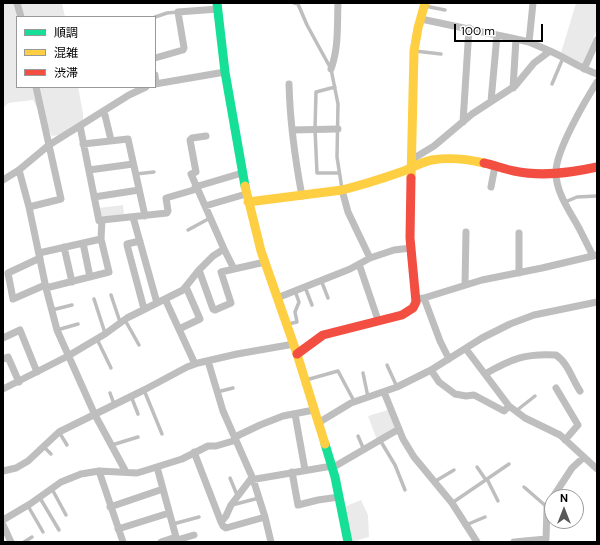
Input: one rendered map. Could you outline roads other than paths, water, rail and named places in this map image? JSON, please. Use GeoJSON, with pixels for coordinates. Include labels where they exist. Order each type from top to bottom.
{"type":"FeatureCollection","features":[{"type":"Feature","properties":{"kind":"street"},"geometry":{"type":"LineString","coordinates":[[17,3],[21,16]]}},
{"type":"Feature","properties":{"kind":"street"},"geometry":{"type":"LineString","coordinates":[[331,69],[336,55],[338,3]]}},
{"type":"Feature","properties":{"kind":"street"},"geometry":{"type":"LineString","coordinates":[[529,42],[533,3]]}},
{"type":"Feature","properties":{"kind":"street"},"geometry":{"type":"LineString","coordinates":[[424,4],[414,51],[410,217],[411,248],[414,284],[449,359]]}},
{"type":"Feature","properties":{"kind":"street"},"geometry":{"type":"LineString","coordinates":[[156,58],[183,50],[184,48],[178,12],[217,6],[225,72],[247,198],[265,262],[298,354],[332,467],[348,542]]}},
{"type":"Feature","properties":{"kind":"street"},"geometry":{"type":"LineString","coordinates":[[421,19],[529,42],[563,57],[584,70],[597,74]]}},
{"type":"Feature","properties":{"kind":"street"},"geometry":{"type":"LineString","coordinates":[[463,122],[469,28]]}},
{"type":"Feature","properties":{"kind":"street"},"geometry":{"type":"LineString","coordinates":[[492,101],[497,35]]}},
{"type":"Feature","properties":{"kind":"street"},"geometry":{"type":"LineString","coordinates":[[513,88],[516,39]]}},
{"type":"Feature","properties":{"kind":"street"},"geometry":{"type":"LineString","coordinates":[[584,70],[597,40]]}},
{"type":"Feature","properties":{"kind":"street"},"geometry":{"type":"LineString","coordinates":[[205,206],[247,198],[302,196],[342,190],[404,171],[411,163],[443,140],[463,122],[513,88],[534,63],[550,51]]}},
{"type":"Feature","properties":{"kind":"street"},"geometry":{"type":"LineString","coordinates":[[156,84],[225,72]]}},
{"type":"Feature","properties":{"kind":"street"},"geometry":{"type":"LineString","coordinates":[[298,354],[323,335],[398,316],[408,312],[420,299],[465,284],[595,256],[560,192],[556,173],[566,139],[583,103],[597,82]]}},
{"type":"Feature","properties":{"kind":"street"},"geometry":{"type":"LineString","coordinates":[[288,84],[295,160],[302,196]]}},
{"type":"Feature","properties":{"kind":"street"},"geometry":{"type":"LineString","coordinates":[[29,208],[61,199],[36,88]]}},
{"type":"Feature","properties":{"kind":"street"},"geometry":{"type":"LineString","coordinates":[[3,180],[19,170],[49,145],[129,95],[144,88]]}},
{"type":"Feature","properties":{"kind":"street"},"geometry":{"type":"LineString","coordinates":[[104,111],[111,140]]}},
{"type":"Feature","properties":{"kind":"street"},"geometry":{"type":"LineString","coordinates":[[80,126],[99,221],[167,213],[166,198],[242,173]]}},
{"type":"Feature","properties":{"kind":"street"},"geometry":{"type":"LineString","coordinates":[[292,130],[338,129]]}},
{"type":"Feature","properties":{"kind":"street"},"geometry":{"type":"LineString","coordinates":[[206,136],[192,138],[190,140],[196,172],[191,174],[224,250],[234,269]]}},
{"type":"Feature","properties":{"kind":"street"},"geometry":{"type":"LineString","coordinates":[[83,144],[128,139],[145,216]]}},
{"type":"Feature","properties":{"kind":"street"},"geometry":{"type":"LineString","coordinates":[[411,163],[447,158],[471,160],[524,173],[556,173],[579,171],[597,167]]}},
{"type":"Feature","properties":{"kind":"street"},"geometry":{"type":"LineString","coordinates":[[88,170],[134,164]]}},
{"type":"Feature","properties":{"kind":"street"},"geometry":{"type":"LineString","coordinates":[[491,187],[495,166]]}},
{"type":"Feature","properties":{"kind":"street"},"geometry":{"type":"LineString","coordinates":[[19,170],[29,208],[51,311],[57,330],[95,415],[126,472]]}},
{"type":"Feature","properties":{"kind":"street"},"geometry":{"type":"LineString","coordinates":[[94,196],[139,190]]}},
{"type":"Feature","properties":{"kind":"street"},"geometry":{"type":"LineString","coordinates":[[342,190],[348,212],[370,258]]}},
{"type":"Feature","properties":{"kind":"street"},"geometry":{"type":"LineString","coordinates":[[134,217],[157,303]]}},
{"type":"Feature","properties":{"kind":"street"},"geometry":{"type":"LineString","coordinates":[[101,240],[83,243],[39,255],[8,273],[13,300],[46,286],[90,278],[109,272],[101,240],[102,220]]}},
{"type":"Feature","properties":{"kind":"street"},"geometry":{"type":"LineString","coordinates":[[465,284],[466,232]]}},
{"type":"Feature","properties":{"kind":"street"},"geometry":{"type":"LineString","coordinates":[[519,233],[519,273]]}},
{"type":"Feature","properties":{"kind":"street"},"geometry":{"type":"LineString","coordinates":[[140,241],[127,245],[144,309]]}},
{"type":"Feature","properties":{"kind":"street"},"geometry":{"type":"LineString","coordinates":[[83,243],[90,278]]}},
{"type":"Feature","properties":{"kind":"street"},"geometry":{"type":"LineString","coordinates":[[64,248],[72,282]]}},
{"type":"Feature","properties":{"kind":"street"},"geometry":{"type":"LineString","coordinates":[[277,298],[350,270],[370,258],[394,250],[411,248]]}},
{"type":"Feature","properties":{"kind":"street"},"geometry":{"type":"LineString","coordinates":[[3,389],[68,356],[105,334],[122,321],[183,290],[212,256],[224,250]]}},
{"type":"Feature","properties":{"kind":"street"},"geometry":{"type":"LineString","coordinates":[[199,270],[214,310],[231,303],[222,272],[265,262]]}},
{"type":"Feature","properties":{"kind":"street"},"geometry":{"type":"LineString","coordinates":[[359,264],[378,320]]}},
{"type":"Feature","properties":{"kind":"street"},"geometry":{"type":"LineString","coordinates":[[179,329],[200,319],[186,287]]}},
{"type":"Feature","properties":{"kind":"street"},"geometry":{"type":"LineString","coordinates":[[165,299],[195,364]]}},
{"type":"Feature","properties":{"kind":"street"},"geometry":{"type":"LineString","coordinates":[[318,423],[355,402],[397,387],[431,370],[497,330],[522,318],[597,302]]}},
{"type":"Feature","properties":{"kind":"street"},"geometry":{"type":"LineString","coordinates":[[3,338],[20,330],[38,372]]}},
{"type":"Feature","properties":{"kind":"street"},"geometry":{"type":"LineString","coordinates":[[3,471],[16,468],[23,464],[60,432],[195,364],[294,344]]}},
{"type":"Feature","properties":{"kind":"street"},"geometry":{"type":"LineString","coordinates":[[466,349],[509,406],[525,418],[560,435],[596,467]]}},
{"type":"Feature","properties":{"kind":"street"},"geometry":{"type":"LineString","coordinates":[[485,374],[503,363],[526,355],[556,355],[569,370],[580,391]]}},
{"type":"Feature","properties":{"kind":"street"},"geometry":{"type":"LineString","coordinates":[[3,359],[8,357],[19,382]]}},
{"type":"Feature","properties":{"kind":"street"},"geometry":{"type":"LineString","coordinates":[[208,361],[216,392],[253,479],[271,542]]}},
{"type":"Feature","properties":{"kind":"street"},"geometry":{"type":"LineString","coordinates":[[431,370],[439,382],[455,394],[466,396],[474,395],[504,411],[509,406]]}},
{"type":"Feature","properties":{"kind":"street"},"geometry":{"type":"LineString","coordinates":[[556,388],[578,425],[565,440]]}},
{"type":"Feature","properties":{"kind":"street"},"geometry":{"type":"LineString","coordinates":[[384,392],[399,429],[414,458],[452,503],[477,542]]}},
{"type":"Feature","properties":{"kind":"street"},"geometry":{"type":"LineString","coordinates":[[3,520],[28,506],[61,482],[81,474],[99,471],[137,473],[182,459],[208,446],[224,444],[260,425],[283,416],[314,410]]}},
{"type":"Feature","properties":{"kind":"street"},"geometry":{"type":"LineString","coordinates":[[295,414],[305,470]]}},
{"type":"Feature","properties":{"kind":"street"},"geometry":{"type":"LineString","coordinates":[[221,522],[226,516],[231,505],[250,480],[292,472],[332,467],[399,429]]}},
{"type":"Feature","properties":{"kind":"street"},"geometry":{"type":"LineString","coordinates":[[194,452],[223,526],[226,528],[265,518]]}},
{"type":"Feature","properties":{"kind":"street"},"geometry":{"type":"LineString","coordinates":[[559,489],[572,468],[584,457]]}},
{"type":"Feature","properties":{"kind":"street"},"geometry":{"type":"LineString","coordinates":[[157,467],[177,540]]}},
{"type":"Feature","properties":{"kind":"street"},"geometry":{"type":"LineString","coordinates":[[99,471],[123,542]]}},
{"type":"Feature","properties":{"kind":"street"},"geometry":{"type":"LineString","coordinates":[[292,472],[298,505],[339,497]]}},
{"type":"Feature","properties":{"kind":"street"},"geometry":{"type":"LineString","coordinates":[[110,507],[162,489]]}},
{"type":"Feature","properties":{"kind":"street"},"geometry":{"type":"LineString","coordinates":[[118,529],[169,512]]}},
{"type":"Feature","properties":{"kind":"street"},"geometry":{"type":"LineString","coordinates":[[3,525],[11,542]]}},
{"type":"Feature","properties":{"kind":"street"},"geometry":{"type":"LineString","coordinates":[[514,542],[546,539],[546,529]]}},
{"type":"Feature","properties":{"kind":"street"},"geometry":{"type":"LineString","coordinates":[[161,542],[177,540],[194,535]]}},
{"type":"Feature","properties":{"kind":"lane"},"geometry":{"type":"LineString","coordinates":[[294,3],[298,4],[307,25],[331,69],[338,104],[337,157],[342,190]]}},
{"type":"Feature","properties":{"kind":"lane"},"geometry":{"type":"LineString","coordinates":[[424,4],[445,10]]}},
{"type":"Feature","properties":{"kind":"lane"},"geometry":{"type":"LineString","coordinates":[[156,17],[167,13],[178,12]]}},
{"type":"Feature","properties":{"kind":"lane"},"geometry":{"type":"LineString","coordinates":[[414,51],[441,54]]}},
{"type":"Feature","properties":{"kind":"lane"},"geometry":{"type":"LineString","coordinates":[[552,84],[563,57]]}},
{"type":"Feature","properties":{"kind":"lane"},"geometry":{"type":"LineString","coordinates":[[335,86],[316,92],[315,130],[317,173],[339,173]]}},
{"type":"Feature","properties":{"kind":"lane"},"geometry":{"type":"LineString","coordinates":[[136,174],[154,172]]}},
{"type":"Feature","properties":{"kind":"lane"},"geometry":{"type":"LineString","coordinates":[[565,202],[577,197],[597,196]]}},
{"type":"Feature","properties":{"kind":"lane"},"geometry":{"type":"LineString","coordinates":[[188,230],[210,218]]}},
{"type":"Feature","properties":{"kind":"lane"},"geometry":{"type":"LineString","coordinates":[[321,280],[328,298]]}},
{"type":"Feature","properties":{"kind":"lane"},"geometry":{"type":"LineString","coordinates":[[305,286],[312,305]]}},
{"type":"Feature","properties":{"kind":"lane"},"geometry":{"type":"LineString","coordinates":[[287,325],[297,322],[295,312],[299,302],[295,291]]}},
{"type":"Feature","properties":{"kind":"lane"},"geometry":{"type":"LineString","coordinates":[[111,294],[122,321],[139,345]]}},
{"type":"Feature","properties":{"kind":"lane"},"geometry":{"type":"LineString","coordinates":[[94,299],[105,334]]}},
{"type":"Feature","properties":{"kind":"lane"},"geometry":{"type":"LineString","coordinates":[[51,311],[72,305]]}},
{"type":"Feature","properties":{"kind":"lane"},"geometry":{"type":"LineString","coordinates":[[57,330],[78,324]]}},
{"type":"Feature","properties":{"kind":"lane"},"geometry":{"type":"LineString","coordinates":[[97,339],[111,368]]}},
{"type":"Feature","properties":{"kind":"lane"},"geometry":{"type":"LineString","coordinates":[[387,365],[397,387]]}},
{"type":"Feature","properties":{"kind":"lane"},"geometry":{"type":"LineString","coordinates":[[305,380],[338,371],[355,402]]}},
{"type":"Feature","properties":{"kind":"lane"},"geometry":{"type":"LineString","coordinates":[[363,373],[368,398]]}},
{"type":"Feature","properties":{"kind":"lane"},"geometry":{"type":"LineString","coordinates":[[216,392],[233,388]]}},
{"type":"Feature","properties":{"kind":"lane"},"geometry":{"type":"LineString","coordinates":[[144,390],[162,434]]}},
{"type":"Feature","properties":{"kind":"lane"},"geometry":{"type":"LineString","coordinates":[[110,393],[114,404]]}},
{"type":"Feature","properties":{"kind":"lane"},"geometry":{"type":"LineString","coordinates":[[131,396],[138,414]]}},
{"type":"Feature","properties":{"kind":"lane"},"geometry":{"type":"LineString","coordinates":[[516,411],[535,396]]}},
{"type":"Feature","properties":{"kind":"lane"},"geometry":{"type":"LineString","coordinates":[[60,432],[67,445]]}},
{"type":"Feature","properties":{"kind":"lane"},"geometry":{"type":"LineString","coordinates":[[358,436],[364,450]]}},
{"type":"Feature","properties":{"kind":"lane"},"geometry":{"type":"LineString","coordinates":[[112,445],[138,437]]}},
{"type":"Feature","properties":{"kind":"lane"},"geometry":{"type":"LineString","coordinates":[[380,440],[395,465],[405,490]]}},
{"type":"Feature","properties":{"kind":"lane"},"geometry":{"type":"LineString","coordinates":[[44,447],[51,454]]}},
{"type":"Feature","properties":{"kind":"lane"},"geometry":{"type":"LineString","coordinates":[[452,503],[509,464]]}},
{"type":"Feature","properties":{"kind":"lane"},"geometry":{"type":"LineString","coordinates":[[477,467],[498,501]]}},
{"type":"Feature","properties":{"kind":"lane"},"geometry":{"type":"LineString","coordinates":[[434,482],[454,470]]}},
{"type":"Feature","properties":{"kind":"lane"},"geometry":{"type":"LineString","coordinates":[[230,478],[238,496]]}},
{"type":"Feature","properties":{"kind":"lane"},"geometry":{"type":"LineString","coordinates":[[524,488],[544,505]]}},
{"type":"Feature","properties":{"kind":"lane"},"geometry":{"type":"LineString","coordinates":[[52,489],[66,515]]}},
{"type":"Feature","properties":{"kind":"lane"},"geometry":{"type":"LineString","coordinates":[[40,498],[59,530]]}},
{"type":"Feature","properties":{"kind":"lane"},"geometry":{"type":"LineString","coordinates":[[231,505],[259,498]]}},
{"type":"Feature","properties":{"kind":"lane"},"geometry":{"type":"LineString","coordinates":[[28,506],[43,532]]}},
{"type":"Feature","properties":{"kind":"lane"},"geometry":{"type":"LineString","coordinates":[[172,524],[198,517]]}},
{"type":"Feature","properties":{"kind":"lane"},"geometry":{"type":"LineString","coordinates":[[466,525],[485,517]]}},
{"type":"Feature","properties":{"kind":"lane"},"geometry":{"type":"LineString","coordinates":[[24,542],[32,537]]}}]}
